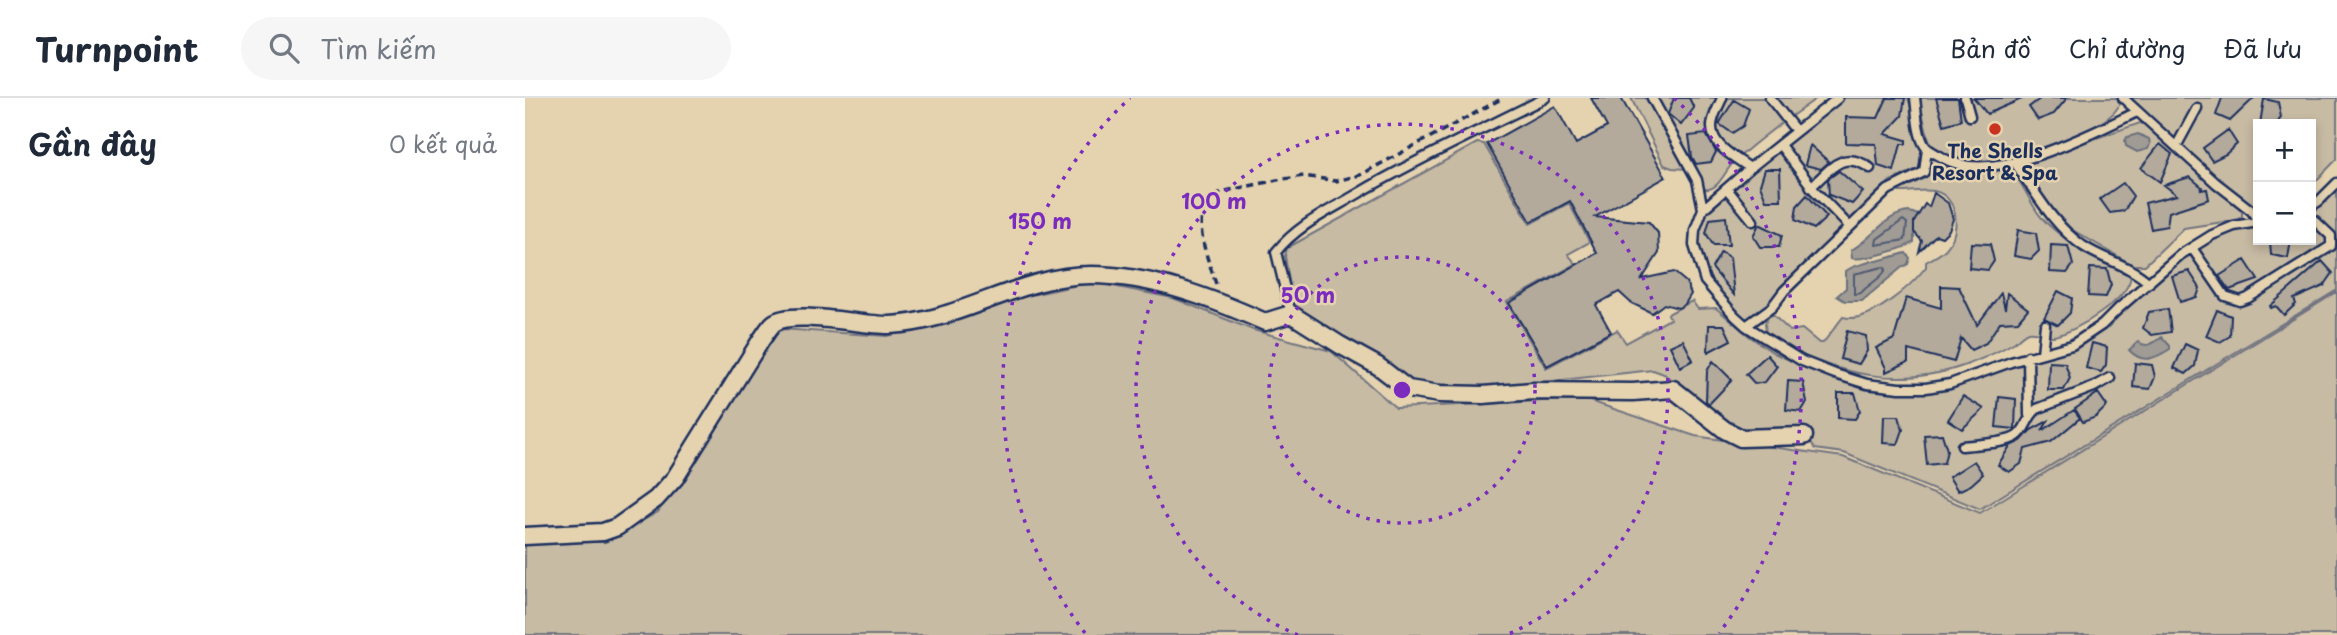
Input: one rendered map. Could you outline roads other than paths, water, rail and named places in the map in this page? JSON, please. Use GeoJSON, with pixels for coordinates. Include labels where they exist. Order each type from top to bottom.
{"type":"FeatureCollection","features":[{"type":"Feature","properties":{"kind":"street"},"geometry":{"type":"LineString","coordinates":[[525,536],[603,532],[617,527],[656,499],[675,478],[775,322],[792,318],[890,325],[921,321],[1049,279],[1091,275],[1141,279],[1223,303],[1265,321],[1291,314],[1378,366],[1408,389],[1440,394],[1483,395],[1533,391],[1633,392],[1673,389],[1725,430],[1741,438],[1804,436]]}},
{"type":"Feature","properties":{"kind":"lane"},"geometry":{"type":"LineString","coordinates":[[1291,314],[1276,252],[1302,226],[1383,179],[1545,98]]}},
{"type":"Feature","properties":{"kind":"lane"},"geometry":{"type":"LineString","coordinates":[[1652,98],[1697,180],[1703,209]]}},
{"type":"Feature","properties":{"kind":"lane"},"geometry":{"type":"LineString","coordinates":[[1722,98],[1712,126],[1717,141],[1723,149],[1750,168]]}},
{"type":"Feature","properties":{"kind":"lane"},"geometry":{"type":"LineString","coordinates":[[1770,98],[1796,131]]}},
{"type":"Feature","properties":{"kind":"lane"},"geometry":{"type":"LineString","coordinates":[[1837,98],[1703,209],[1695,230],[1694,245],[1705,281],[1720,301],[1746,326],[1802,361],[1867,384],[1899,388],[1926,388],[1950,384],[2028,356],[2072,345],[2102,325],[2180,255],[2211,235],[2234,226],[2253,223]]}},
{"type":"Feature","properties":{"kind":"lane"},"geometry":{"type":"LineString","coordinates":[[1915,98],[1927,149],[1951,163],[1972,167],[2015,163],[2058,149],[2137,112]]}},
{"type":"Feature","properties":{"kind":"lane"},"geometry":{"type":"LineString","coordinates":[[1965,98],[1970,116]]}},
{"type":"Feature","properties":{"kind":"lane"},"geometry":{"type":"LineString","coordinates":[[2123,98],[2216,183],[2253,213]]}},
{"type":"Feature","properties":{"kind":"lane"},"geometry":{"type":"LineString","coordinates":[[2177,145],[2197,108]]}},
{"type":"Feature","properties":{"kind":"lane"},"geometry":{"type":"LineString","coordinates":[[1780,145],[1811,187],[1849,226]]}},
{"type":"Feature","properties":{"kind":"lane"},"geometry":{"type":"LineString","coordinates":[[1746,326],[1772,307],[1784,291],[1888,190],[1924,172],[1927,149]]}},
{"type":"Feature","properties":{"kind":"lane"},"geometry":{"type":"LineString","coordinates":[[1811,187],[1837,164],[1847,159],[1858,160],[1870,168]]}},
{"type":"Feature","properties":{"kind":"lane"},"geometry":{"type":"LineString","coordinates":[[2015,163],[2057,224],[2085,247],[2139,274],[2149,283]]}},
{"type":"Feature","properties":{"kind":"lane"},"geometry":{"type":"LineString","coordinates":[[2316,202],[2337,183]]}},
{"type":"Feature","properties":{"kind":"lane"},"geometry":{"type":"LineString","coordinates":[[1727,189],[1753,221]]}},
{"type":"Feature","properties":{"kind":"lane"},"geometry":{"type":"LineString","coordinates":[[2192,248],[2225,296],[2241,301],[2331,246],[2331,236],[2316,222]]}},
{"type":"Feature","properties":{"kind":"lane"},"geometry":{"type":"LineString","coordinates":[[2042,353],[2045,325]]}},
{"type":"Feature","properties":{"kind":"lane"},"geometry":{"type":"LineString","coordinates":[[2028,356],[2029,415]]}},
{"type":"Feature","properties":{"kind":"lane"},"geometry":{"type":"LineString","coordinates":[[1962,446],[2007,440],[2018,435],[2029,415],[2038,409],[2110,378]]}},
{"type":"Feature","properties":{"kind":"water"},"geometry":{"type":"Polygon","coordinates":[[[2138,134],[2149,139],[2150,144],[2148,149],[2137,152],[2126,146],[2125,141],[2127,137],[2138,134]]]}},
{"type":"Feature","properties":{"kind":"water"},"geometry":{"type":"Polygon","coordinates":[[[1910,212],[1921,216],[1914,222],[1914,242],[1883,254],[1852,258],[1851,250],[1886,222],[1910,212]]]}},
{"type":"Feature","properties":{"kind":"water"},"geometry":{"type":"Polygon","coordinates":[[[1906,253],[1910,258],[1908,264],[1862,301],[1845,301],[1837,296],[1846,288],[1846,271],[1849,269],[1906,253]]]}},
{"type":"Feature","properties":{"kind":"water"},"geometry":{"type":"Polygon","coordinates":[[[2162,337],[2170,349],[2155,357],[2144,359],[2129,350],[2138,342],[2148,345],[2162,337]]]}},
{"type":"Feature","properties":{"kind":"place","name":"The Shells Resort & Spa"},"geometry":{"type":"Point","coordinates":[1995,129]}}]}
